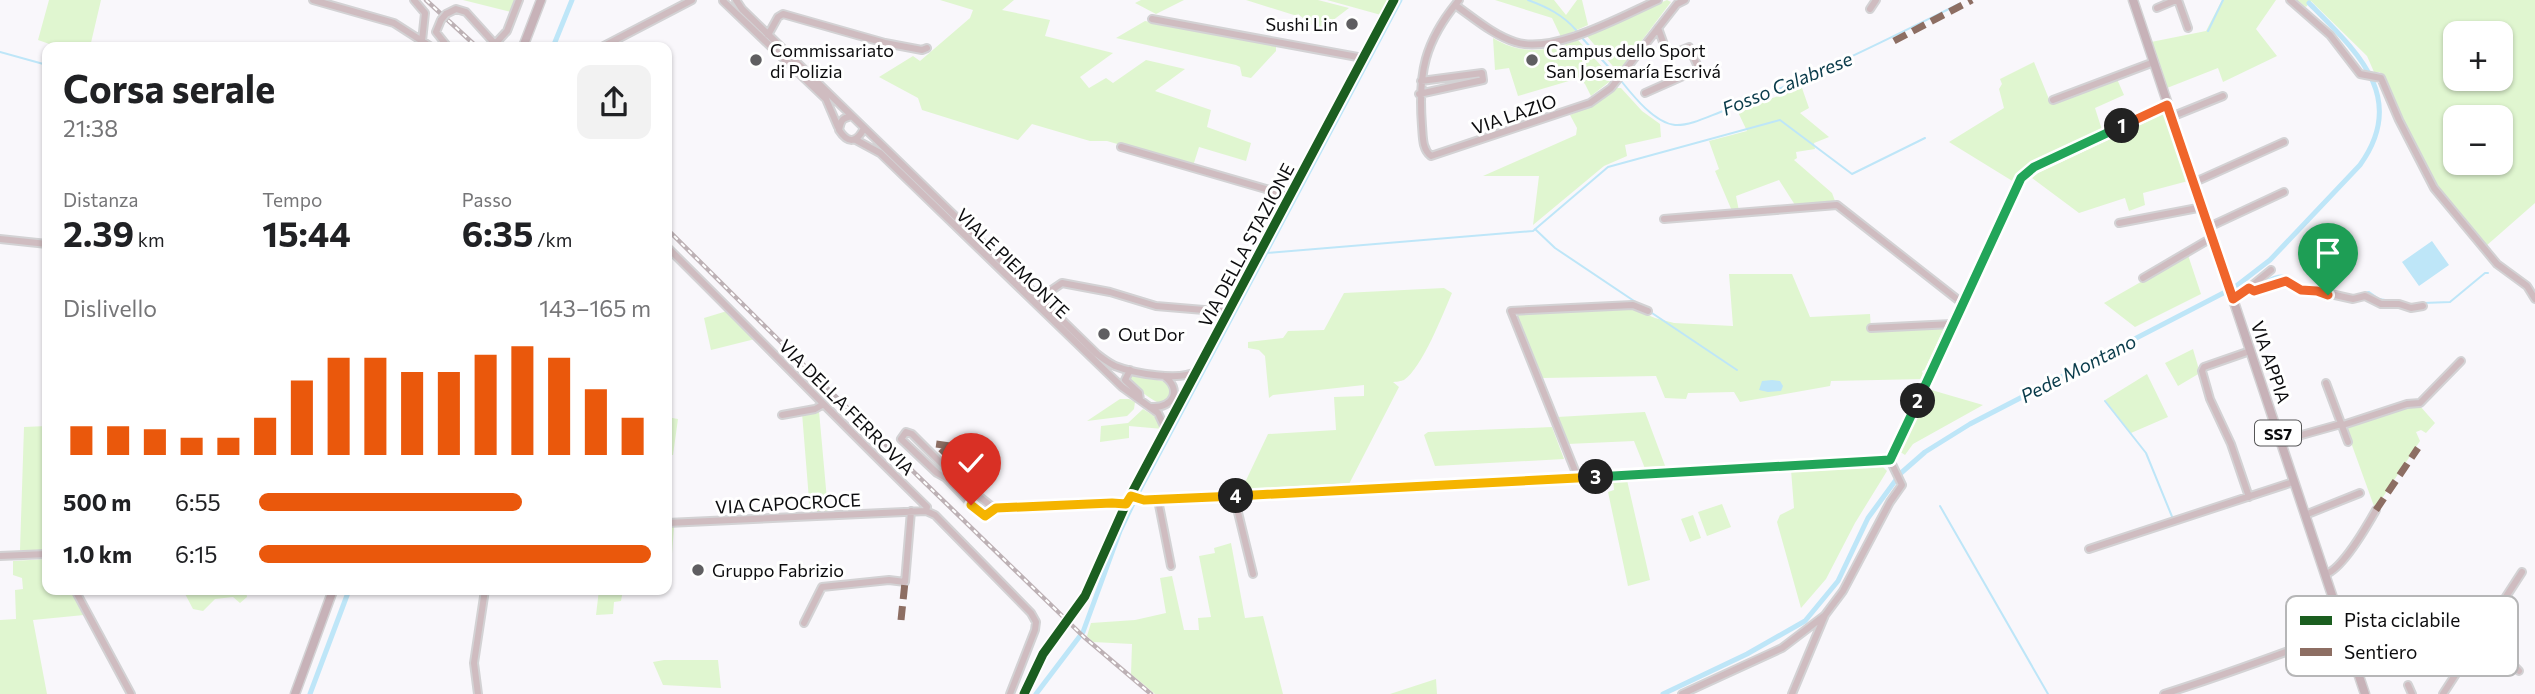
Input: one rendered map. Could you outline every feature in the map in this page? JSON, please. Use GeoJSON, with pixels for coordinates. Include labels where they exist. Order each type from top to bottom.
{"type":"FeatureCollection","features":[{"type":"Feature","properties":{"kind":"main road"},"geometry":{"type":"LineString","coordinates":[[525,42],[541,0]]}},
{"type":"Feature","properties":{"kind":"main road","name":"VIA APPIA"},"geometry":{"type":"LineString","coordinates":[[2133,0],[2332,596]]}},
{"type":"Feature","properties":{"kind":"main road"},"geometry":{"type":"LineString","coordinates":[[295,694],[332,595]]}},
{"type":"Feature","properties":{"kind":"main road","name":"VIA APPIA"},"geometry":{"type":"LineString","coordinates":[[2359,676],[2365,694]]}},
{"type":"Feature","properties":{"kind":"street"},"geometry":{"type":"LineString","coordinates":[[313,0],[394,23],[422,41],[425,13],[414,0]]}},
{"type":"Feature","properties":{"kind":"street"},"geometry":{"type":"LineString","coordinates":[[500,42],[519,0]]}},
{"type":"Feature","properties":{"kind":"street"},"geometry":{"type":"LineString","coordinates":[[612,42],[692,0]]}},
{"type":"Feature","properties":{"kind":"street"},"geometry":{"type":"LineString","coordinates":[[722,1],[731,0]]}},
{"type":"Feature","properties":{"kind":"street","name":"VIALE PIEMONTE"},"geometry":{"type":"LineString","coordinates":[[736,0],[768,35],[1097,354],[1114,366],[1164,376],[1188,376],[1197,371]]}},
{"type":"Feature","properties":{"kind":"street","name":"VIA DELLA STAZIONE"},"geometry":{"type":"LineString","coordinates":[[1024,694],[1043,654],[1085,596],[1126,504],[1135,498],[1174,414],[1394,0]]}},
{"type":"Feature","properties":{"kind":"street"},"geometry":{"type":"LineString","coordinates":[[1420,81],[1482,73],[1483,80],[1419,94],[1420,81],[1428,49],[1457,2],[1502,36],[1516,43],[1537,46],[1562,41],[1658,0]]}},
{"type":"Feature","properties":{"kind":"street","name":"VIA LAZIO"},"geometry":{"type":"LineString","coordinates":[[1419,94],[1423,138],[1426,152],[1431,156],[1590,103],[1611,88],[1677,4],[1683,0]]}},
{"type":"Feature","properties":{"kind":"street"},"geometry":{"type":"LineString","coordinates":[[1870,9],[1876,0]]}},
{"type":"Feature","properties":{"kind":"street"},"geometry":{"type":"LineString","coordinates":[[2157,8],[2177,0],[2188,28]]}},
{"type":"Feature","properties":{"kind":"street"},"geometry":{"type":"LineString","coordinates":[[2290,0],[2330,35],[2360,74],[2378,76],[2434,187],[2495,261],[2527,286],[2535,299]]}},
{"type":"Feature","properties":{"kind":"street"},"geometry":{"type":"LineString","coordinates":[[722,1],[826,99],[839,130]]}},
{"type":"Feature","properties":{"kind":"street"},"geometry":{"type":"LineString","coordinates":[[444,42],[436,32],[440,20],[456,9],[466,12],[493,42]]}},
{"type":"Feature","properties":{"kind":"street"},"geometry":{"type":"LineString","coordinates":[[768,35],[778,17],[783,14],[884,43],[922,50],[927,48]]}},
{"type":"Feature","properties":{"kind":"street"},"geometry":{"type":"LineString","coordinates":[[1152,19],[1363,58]]}},
{"type":"Feature","properties":{"kind":"street"},"geometry":{"type":"LineString","coordinates":[[1645,93],[1699,69],[1689,47],[1672,54],[1667,53],[1658,28]]}},
{"type":"Feature","properties":{"kind":"street"},"geometry":{"type":"LineString","coordinates":[[2053,100],[2154,62]]}},
{"type":"Feature","properties":{"kind":"street"},"geometry":{"type":"LineString","coordinates":[[2171,117],[2223,96]]}},
{"type":"Feature","properties":{"kind":"street"},"geometry":{"type":"LineString","coordinates":[[1792,694],[1825,615],[1843,591],[1890,502],[1902,485],[1890,460],[2021,178],[2034,167],[2167,105]]}},
{"type":"Feature","properties":{"kind":"street"},"geometry":{"type":"LineString","coordinates":[[839,130],[840,121],[844,117],[852,116]]}},
{"type":"Feature","properties":{"kind":"street"},"geometry":{"type":"LineString","coordinates":[[856,140],[864,128]]}},
{"type":"Feature","properties":{"kind":"street","name":"VIALE PIEMONTE"},"geometry":{"type":"LineString","coordinates":[[839,130],[843,136],[880,153],[1108,374],[1158,413]]}},
{"type":"Feature","properties":{"kind":"street"},"geometry":{"type":"LineString","coordinates":[[2194,182],[2284,142]]}},
{"type":"Feature","properties":{"kind":"street"},"geometry":{"type":"LineString","coordinates":[[1121,146],[1290,196]]}},
{"type":"Feature","properties":{"kind":"street"},"geometry":{"type":"LineString","coordinates":[[2209,227],[2284,192]]}},
{"type":"Feature","properties":{"kind":"street"},"geometry":{"type":"LineString","coordinates":[[1664,219],[1837,205],[1962,303]]}},
{"type":"Feature","properties":{"kind":"street"},"geometry":{"type":"LineString","coordinates":[[2119,223],[2203,207]]}},
{"type":"Feature","properties":{"kind":"street"},"geometry":{"type":"LineString","coordinates":[[2143,278],[2213,237]]}},
{"type":"Feature","properties":{"kind":"street"},"geometry":{"type":"LineString","coordinates":[[0,239],[42,243]]}},
{"type":"Feature","properties":{"kind":"street","name":"VIA DELLA FERROVIA"},"geometry":{"type":"LineString","coordinates":[[672,252],[822,405],[927,507],[926,511],[935,515],[1031,613],[1036,622],[1035,630],[1010,694]]}},
{"type":"Feature","properties":{"kind":"street"},"geometry":{"type":"LineString","coordinates":[[2232,298],[2271,270]]}},
{"type":"Feature","properties":{"kind":"street"},"geometry":{"type":"LineString","coordinates":[[2253,285],[2254,291],[2286,281],[2308,292],[2317,291],[2353,299],[2365,296],[2381,304],[2399,304],[2411,308],[2423,306]]}},
{"type":"Feature","properties":{"kind":"street"},"geometry":{"type":"LineString","coordinates":[[1040,298],[1062,283],[1110,292],[1156,306],[1228,312]]}},
{"type":"Feature","properties":{"kind":"street"},"geometry":{"type":"LineString","coordinates":[[1578,478],[1511,311],[1633,306],[1648,312]]}},
{"type":"Feature","properties":{"kind":"street"},"geometry":{"type":"LineString","coordinates":[[1871,328],[1952,324]]}},
{"type":"Feature","properties":{"kind":"street"},"geometry":{"type":"LineString","coordinates":[[2249,497],[2231,443],[2210,399],[2202,371],[2204,367],[2250,351]]}},
{"type":"Feature","properties":{"kind":"street"},"geometry":{"type":"LineString","coordinates":[[2280,441],[2343,425],[2407,404],[2420,403],[2461,362]]}},
{"type":"Feature","properties":{"kind":"street"},"geometry":{"type":"LineString","coordinates":[[1130,370],[1125,380],[1139,393],[1140,400]]}},
{"type":"Feature","properties":{"kind":"street"},"geometry":{"type":"LineString","coordinates":[[1178,375],[1186,392]]}},
{"type":"Feature","properties":{"kind":"street"},"geometry":{"type":"LineString","coordinates":[[1150,407],[1167,405],[1174,398],[1172,382],[1164,376]]}},
{"type":"Feature","properties":{"kind":"street"},"geometry":{"type":"LineString","coordinates":[[2326,383],[2348,442]]}},
{"type":"Feature","properties":{"kind":"street"},"geometry":{"type":"LineString","coordinates":[[782,415],[815,409],[822,405]]}},
{"type":"Feature","properties":{"kind":"street"},"geometry":{"type":"LineString","coordinates":[[1166,430],[1158,413],[1174,414]]}},
{"type":"Feature","properties":{"kind":"street"},"geometry":{"type":"LineString","coordinates":[[996,508],[969,488],[912,434],[906,432],[901,436],[901,439],[945,477],[982,516],[996,508],[1126,504]]}},
{"type":"Feature","properties":{"kind":"street"},"geometry":{"type":"LineString","coordinates":[[1135,498],[1158,500],[1890,460]]}},
{"type":"Feature","properties":{"kind":"street"},"geometry":{"type":"LineString","coordinates":[[945,477],[950,471]]}},
{"type":"Feature","properties":{"kind":"street"},"geometry":{"type":"LineString","coordinates":[[2089,549],[2293,482]]}},
{"type":"Feature","properties":{"kind":"street"},"geometry":{"type":"LineString","coordinates":[[963,495],[969,488]]}},
{"type":"Feature","properties":{"kind":"street"},"geometry":{"type":"LineString","coordinates":[[2305,515],[2360,493]]}},
{"type":"Feature","properties":{"kind":"street"},"geometry":{"type":"LineString","coordinates":[[1234,496],[1253,575]]}},
{"type":"Feature","properties":{"kind":"street"},"geometry":{"type":"LineString","coordinates":[[1158,500],[1171,566]]}},
{"type":"Feature","properties":{"kind":"street"},"geometry":{"type":"LineString","coordinates":[[2325,574],[2333,572],[2353,547],[2376,510]]}},
{"type":"Feature","properties":{"kind":"street"},"geometry":{"type":"LineString","coordinates":[[804,623],[822,587],[890,580],[905,582],[911,511]]}},
{"type":"Feature","properties":{"kind":"street","name":"VIA CAPOCROCE"},"geometry":{"type":"LineString","coordinates":[[672,523],[926,511]]}},
{"type":"Feature","properties":{"kind":"street"},"geometry":{"type":"LineString","coordinates":[[0,556],[42,554]]}},
{"type":"Feature","properties":{"kind":"street"},"geometry":{"type":"LineString","coordinates":[[2507,596],[2522,572]]}},
{"type":"Feature","properties":{"kind":"street"},"geometry":{"type":"LineString","coordinates":[[78,595],[131,694]]}},
{"type":"Feature","properties":{"kind":"street"},"geometry":{"type":"LineString","coordinates":[[478,694],[474,663],[484,595]]}},
{"type":"Feature","properties":{"kind":"street"},"geometry":{"type":"LineString","coordinates":[[1682,694],[1782,648],[1825,615]]}},
{"type":"Feature","properties":{"kind":"street"},"geometry":{"type":"LineString","coordinates":[[2164,694],[2286,652]]}},
{"type":"Feature","properties":{"kind":"street"},"geometry":{"type":"LineString","coordinates":[[2443,694],[2455,676]]}},
{"type":"Feature","properties":{"kind":"street"},"geometry":{"type":"LineString","coordinates":[[2409,685],[2412,694]]}},
{"type":"Feature","properties":{"kind":"green space"},"geometry":{"type":"Polygon","coordinates":[[[49,0],[101,0],[91,42],[38,40],[49,0]]]}},
{"type":"Feature","properties":{"kind":"green space"},"geometry":{"type":"Polygon","coordinates":[[[463,0],[516,0],[511,12],[463,0]]]}},
{"type":"Feature","properties":{"kind":"green space"},"geometry":{"type":"Polygon","coordinates":[[[940,0],[1014,0],[1002,10],[1050,20],[1045,36],[1113,53],[1080,77],[1089,88],[1106,78],[1113,83],[1146,60],[1185,69],[1155,91],[1211,110],[1207,127],[1251,143],[1246,161],[1199,147],[1193,166],[1107,141],[1090,141],[1032,124],[1018,140],[922,110],[918,98],[879,77],[913,56],[920,61],[970,18],[973,10],[940,0]]]}},
{"type":"Feature","properties":{"kind":"green space"},"geometry":{"type":"Polygon","coordinates":[[[1141,0],[1184,0],[1156,14],[1135,3],[1141,0]]]}},
{"type":"Feature","properties":{"kind":"green space"},"geometry":{"type":"Polygon","coordinates":[[[1246,0],[1318,0],[1349,8],[1319,31],[1298,14],[1297,16],[1246,0]]]}},
{"type":"Feature","properties":{"kind":"green space"},"geometry":{"type":"Polygon","coordinates":[[[1327,0],[1389,0],[1381,15],[1327,0]]]}},
{"type":"Feature","properties":{"kind":"green space"},"geometry":{"type":"Polygon","coordinates":[[[1495,0],[1554,0],[1566,15],[1577,0],[1582,0],[1588,25],[1561,37],[1552,18],[1495,0]]]}},
{"type":"Feature","properties":{"kind":"green space"},"geometry":{"type":"Polygon","coordinates":[[[1667,0],[1671,2],[1618,72],[1586,35],[1667,0]]]}},
{"type":"Feature","properties":{"kind":"green space"},"geometry":{"type":"Polygon","coordinates":[[[2222,0],[2276,0],[2256,29],[2277,56],[2223,82],[2218,68],[2167,88],[2151,42],[2206,31],[2222,0]]]}},
{"type":"Feature","properties":{"kind":"green space"},"geometry":{"type":"Polygon","coordinates":[[[2297,0],[2535,0],[2535,203],[2486,246],[2438,187],[2380,72],[2374,72],[2367,56],[2311,1],[2306,7],[2297,0]]]}},
{"type":"Feature","properties":{"kind":"green space"},"geometry":{"type":"Polygon","coordinates":[[[1145,21],[1276,45],[1276,51],[1251,78],[1242,76],[1240,67],[1236,65],[1116,38],[1145,21]]]}},
{"type":"Feature","properties":{"kind":"green space","name":"Campus dello Sport San Josemaría Escrivá"},"geometry":{"type":"Polygon","coordinates":[[[1493,38],[1504,44],[1536,50],[1578,40],[1613,79],[1591,96],[1579,78],[1518,96],[1509,68],[1495,70],[1493,38]]]}},
{"type":"Feature","properties":{"kind":"green space"},"geometry":{"type":"Polygon","coordinates":[[[2034,62],[2051,104],[2117,79],[2124,95],[2095,108],[2102,130],[2020,171],[2014,182],[1949,142],[2004,108],[1999,89],[2002,84],[2000,79],[2034,62]]]}},
{"type":"Feature","properties":{"kind":"green space"},"geometry":{"type":"Polygon","coordinates":[[[1621,88],[1642,111],[1660,124],[1661,137],[1625,145],[1627,156],[1604,166],[1533,225],[1539,176],[1483,176],[1576,135],[1577,128],[1570,115],[1593,105],[1621,88]]]}},
{"type":"Feature","properties":{"kind":"green space"},"geometry":{"type":"Polygon","coordinates":[[[1802,88],[1809,108],[1800,113],[1829,137],[1814,143],[1815,149],[1796,152],[1797,158],[1794,160],[1832,193],[1835,201],[1795,205],[1779,180],[1736,196],[1739,211],[1732,211],[1715,171],[1719,169],[1709,141],[1747,131],[1737,110],[1802,88]]]}},
{"type":"Feature","properties":{"kind":"green space"},"geometry":{"type":"Polygon","coordinates":[[[2163,111],[2188,181],[2143,193],[2145,205],[2129,211],[2125,198],[2079,213],[2028,175],[2163,111]]]}},
{"type":"Feature","properties":{"kind":"green space"},"geometry":{"type":"Polygon","coordinates":[[[2188,255],[2201,294],[2135,327],[2104,303],[2188,255]]]}},
{"type":"Feature","properties":{"kind":"green space"},"geometry":{"type":"Polygon","coordinates":[[[1729,274],[1792,274],[1810,317],[1870,314],[1871,330],[1947,328],[1929,368],[1922,371],[1924,379],[1831,381],[1830,386],[1740,402],[1734,392],[1688,393],[1686,399],[1665,398],[1656,376],[1542,378],[1516,318],[1518,314],[1634,309],[1674,323],[1733,326],[1729,274]]]}},
{"type":"Feature","properties":{"kind":"green space"},"geometry":{"type":"Polygon","coordinates":[[[1444,288],[1452,293],[1431,340],[1411,374],[1404,380],[1393,382],[1399,387],[1348,486],[1240,493],[1268,434],[1336,430],[1334,397],[1364,396],[1364,385],[1273,395],[1269,398],[1265,356],[1259,350],[1248,348],[1248,342],[1283,338],[1288,331],[1324,330],[1344,293],[1444,288]]]}},
{"type":"Feature","properties":{"kind":"green space"},"geometry":{"type":"Polygon","coordinates":[[[727,311],[755,339],[711,350],[704,318],[727,311]]]}},
{"type":"Feature","properties":{"kind":"green space"},"geometry":{"type":"Polygon","coordinates":[[[2193,349],[2200,373],[2178,386],[2165,363],[2193,349]]]}},
{"type":"Feature","properties":{"kind":"green space"},"geometry":{"type":"Polygon","coordinates":[[[2147,374],[2168,417],[2131,433],[2105,400],[2147,374]]]}},
{"type":"Feature","properties":{"kind":"green space"},"geometry":{"type":"Polygon","coordinates":[[[1131,375],[1167,382],[1172,391],[1170,398],[1159,403],[1128,382],[1131,375]]]}},
{"type":"Feature","properties":{"kind":"green space"},"geometry":{"type":"Polygon","coordinates":[[[1928,389],[1983,405],[1913,444],[1905,455],[1899,451],[1928,389]]]}},
{"type":"Feature","properties":{"kind":"green space"},"geometry":{"type":"Polygon","coordinates":[[[1120,399],[1135,402],[1134,409],[1127,416],[1087,421],[1120,399]]]}},
{"type":"Feature","properties":{"kind":"green space"},"geometry":{"type":"Polygon","coordinates":[[[2408,405],[2420,406],[2435,423],[2426,433],[2421,430],[2416,432],[2420,441],[2375,509],[2345,426],[2408,405]]]}},
{"type":"Feature","properties":{"kind":"green space"},"geometry":{"type":"Polygon","coordinates":[[[1143,409],[1159,419],[1163,429],[1129,426],[1129,438],[1100,442],[1101,426],[1128,423],[1143,409]]]}},
{"type":"Feature","properties":{"kind":"green space"},"geometry":{"type":"Polygon","coordinates":[[[819,411],[828,511],[810,512],[802,413],[819,411]]]}},
{"type":"Feature","properties":{"kind":"green space"},"geometry":{"type":"Polygon","coordinates":[[[1645,412],[1667,471],[1646,471],[1634,441],[1567,444],[1557,417],[1645,412]]]}},
{"type":"Feature","properties":{"kind":"green space"},"geometry":{"type":"Polygon","coordinates":[[[672,418],[678,419],[672,455],[672,418]]]}},
{"type":"Feature","properties":{"kind":"green space"},"geometry":{"type":"Polygon","coordinates":[[[42,426],[42,550],[20,550],[24,427],[42,426]]]}},
{"type":"Feature","properties":{"kind":"green space"},"geometry":{"type":"Polygon","coordinates":[[[1552,427],[1564,459],[1435,466],[1424,435],[1428,432],[1552,427]]]}},
{"type":"Feature","properties":{"kind":"green space"},"geometry":{"type":"Polygon","coordinates":[[[1883,467],[1887,471],[1855,523],[1826,579],[1801,608],[1777,522],[1780,515],[1794,508],[1791,470],[1883,467]]]}},
{"type":"Feature","properties":{"kind":"green space"},"geometry":{"type":"Polygon","coordinates":[[[1613,480],[1627,480],[1650,580],[1628,586],[1608,492],[1614,490],[1613,480]]]}},
{"type":"Feature","properties":{"kind":"green space"},"geometry":{"type":"Polygon","coordinates":[[[1722,504],[1731,527],[1707,536],[1698,512],[1722,504]]]}},
{"type":"Feature","properties":{"kind":"green space"},"geometry":{"type":"Polygon","coordinates":[[[1693,515],[1701,538],[1690,542],[1681,519],[1693,515]]]}},
{"type":"Feature","properties":{"kind":"green space"},"geometry":{"type":"Polygon","coordinates":[[[1231,543],[1245,618],[1263,616],[1283,694],[1155,694],[1131,674],[1132,644],[1093,642],[1087,636],[1091,623],[1135,620],[1166,613],[1160,578],[1172,576],[1184,630],[1199,630],[1198,618],[1211,617],[1199,556],[1215,553],[1214,548],[1231,543]]]}},
{"type":"Feature","properties":{"kind":"green space"},"geometry":{"type":"Polygon","coordinates":[[[42,559],[42,595],[73,595],[84,615],[33,620],[47,694],[0,694],[0,620],[16,619],[15,590],[23,589],[22,578],[13,575],[13,561],[42,559]]]}},
{"type":"Feature","properties":{"kind":"green space"},"geometry":{"type":"Polygon","coordinates":[[[186,595],[247,595],[240,603],[233,597],[215,599],[203,611],[193,609],[186,595]]]}},
{"type":"Feature","properties":{"kind":"green space"},"geometry":{"type":"Polygon","coordinates":[[[598,595],[622,595],[621,601],[614,602],[613,614],[596,615],[598,595]]]}},
{"type":"Feature","properties":{"kind":"green space"},"geometry":{"type":"Polygon","coordinates":[[[718,660],[721,688],[663,685],[653,662],[718,660]]]}},
{"type":"Feature","properties":{"kind":"green space"},"geometry":{"type":"Polygon","coordinates":[[[1436,679],[1437,694],[1390,694],[1436,679]]]}},
{"type":"Feature","properties":{"kind":"water"},"geometry":{"type":"Polygon","coordinates":[[[2432,241],[2449,265],[2419,286],[2402,262],[2432,241]]]}},
{"type":"Feature","properties":{"kind":"water"},"geometry":{"type":"Polygon","coordinates":[[[1762,381],[1780,381],[1783,386],[1781,391],[1759,390],[1762,381]]]}},
{"type":"Feature","properties":{"kind":"waterway"},"geometry":{"type":"LineString","coordinates":[[555,42],[572,0]]}},
{"type":"Feature","properties":{"kind":"waterway"},"geometry":{"type":"LineString","coordinates":[[1036,694],[1083,632],[1120,531],[1138,493],[1400,0]]}},
{"type":"Feature","properties":{"kind":"waterway","name":"Fosso Calabrese"},"geometry":{"type":"LineString","coordinates":[[1528,0],[1554,12],[1576,30]]}},
{"type":"Feature","properties":{"kind":"waterway"},"geometry":{"type":"LineString","coordinates":[[2208,31],[2223,0]]}},
{"type":"Feature","properties":{"kind":"waterway","name":"Pede Montano"},"geometry":{"type":"LineString","coordinates":[[1663,694],[1747,654],[1805,621],[1838,581],[1868,518],[1901,473],[1925,452],[1970,424],[2235,287],[2270,260],[2360,165],[2374,140],[2379,118],[2378,97],[2359,57],[2309,3]]}},
{"type":"Feature","properties":{"kind":"waterway","name":"Fosso Calabrese"},"geometry":{"type":"LineString","coordinates":[[1622,82],[1660,120],[1675,125],[1688,124],[1815,73],[1959,4]]}},
{"type":"Feature","properties":{"kind":"waterway","name":"Fosso Calabrese"},"geometry":{"type":"LineString","coordinates":[[1583,39],[1615,74]]}},
{"type":"Feature","properties":{"kind":"waterway"},"geometry":{"type":"LineString","coordinates":[[0,52],[42,64]]}},
{"type":"Feature","properties":{"kind":"waterway"},"geometry":{"type":"LineString","coordinates":[[1266,253],[1533,231],[1608,167],[1780,120],[1852,174],[1925,138]]}},
{"type":"Feature","properties":{"kind":"waterway"},"geometry":{"type":"LineString","coordinates":[[1535,229],[1555,248],[1737,370]]}},
{"type":"Feature","properties":{"kind":"waterway"},"geometry":{"type":"LineString","coordinates":[[2423,303],[2450,302],[2488,273]]}},
{"type":"Feature","properties":{"kind":"waterway"},"geometry":{"type":"LineString","coordinates":[[2255,285],[2258,287],[2278,276],[2288,277],[2299,284]]}},
{"type":"Feature","properties":{"kind":"waterway"},"geometry":{"type":"LineString","coordinates":[[2307,288],[2319,287],[2325,290]]}},
{"type":"Feature","properties":{"kind":"waterway"},"geometry":{"type":"LineString","coordinates":[[2357,295],[2369,292],[2379,299],[2404,303]]}},
{"type":"Feature","properties":{"kind":"waterway"},"geometry":{"type":"LineString","coordinates":[[2105,401],[2146,453],[2173,519]]}},
{"type":"Feature","properties":{"kind":"waterway"},"geometry":{"type":"LineString","coordinates":[[1887,457],[1893,445]]}},
{"type":"Feature","properties":{"kind":"waterway"},"geometry":{"type":"LineString","coordinates":[[1807,462],[1878,458]]}},
{"type":"Feature","properties":{"kind":"waterway"},"geometry":{"type":"LineString","coordinates":[[1306,488],[1349,485]]}},
{"type":"Feature","properties":{"kind":"waterway"},"geometry":{"type":"LineString","coordinates":[[1352,486],[1380,485]]}},
{"type":"Feature","properties":{"kind":"waterway"},"geometry":{"type":"LineString","coordinates":[[1229,492],[1285,490]]}},
{"type":"Feature","properties":{"kind":"waterway"},"geometry":{"type":"LineString","coordinates":[[1940,506],[2048,694]]}},
{"type":"Feature","properties":{"kind":"waterway"},"geometry":{"type":"LineString","coordinates":[[310,694],[347,595]]}},
{"type":"Feature","properties":{"kind":"railway"},"geometry":{"type":"LineString","coordinates":[[426,0],[472,42]]}},
{"type":"Feature","properties":{"kind":"railway"},"geometry":{"type":"LineString","coordinates":[[672,234],[1084,637],[1151,694]]}},
{"type":"Feature","properties":{"kind":"marked path"},"geometry":{"type":"LineString","coordinates":[[1894,41],[1972,0]]}},
{"type":"Feature","properties":{"kind":"marked path"},"geometry":{"type":"LineString","coordinates":[[950,446],[936,444],[960,468],[955,477]]}},
{"type":"Feature","properties":{"kind":"marked path"},"geometry":{"type":"LineString","coordinates":[[2376,510],[2418,448]]}},
{"type":"Feature","properties":{"kind":"marked path"},"geometry":{"type":"LineString","coordinates":[[901,620],[905,582]]}},
{"type":"Feature","properties":{"kind":"cycle path"},"geometry":{"type":"LineString","coordinates":[[1024,694],[1043,654],[1085,596],[1126,504],[1394,0]]}},
{"type":"Feature","properties":{"kind":"cycle path"},"geometry":{"type":"LineString","coordinates":[[1131,496],[1144,500],[1234,496],[1890,460],[2021,178],[2034,168],[2167,105]]}},
{"type":"Feature","properties":{"kind":"place","name":"Sushi Lin"},"geometry":{"type":"Point","coordinates":[1352,24]}},
{"type":"Feature","properties":{"kind":"place","name":"Commissariato di Polizia"},"geometry":{"type":"Point","coordinates":[756,60]}},
{"type":"Feature","properties":{"kind":"place","name":"Campus dello Sport San Josemaría Escrivá"},"geometry":{"type":"Point","coordinates":[1532,60]}},
{"type":"Feature","properties":{"kind":"place","name":"Out Dor"},"geometry":{"type":"Point","coordinates":[1104,334]}},
{"type":"Feature","properties":{"kind":"place","name":"Gruppo Fabrizio"},"geometry":{"type":"Point","coordinates":[698,570]}},
{"type":"Feature","properties":{"kind":"route"},"geometry":{"type":"LineString","coordinates":[[971,505],[985,516],[996,508],[1126,504],[1131,496],[1139,500],[1158,500],[1890,460],[2021,178],[2034,167],[2167,105],[2233,299],[2249,288],[2250,291],[2260,290],[2286,281],[2301,290],[2328,295]]}}]}
